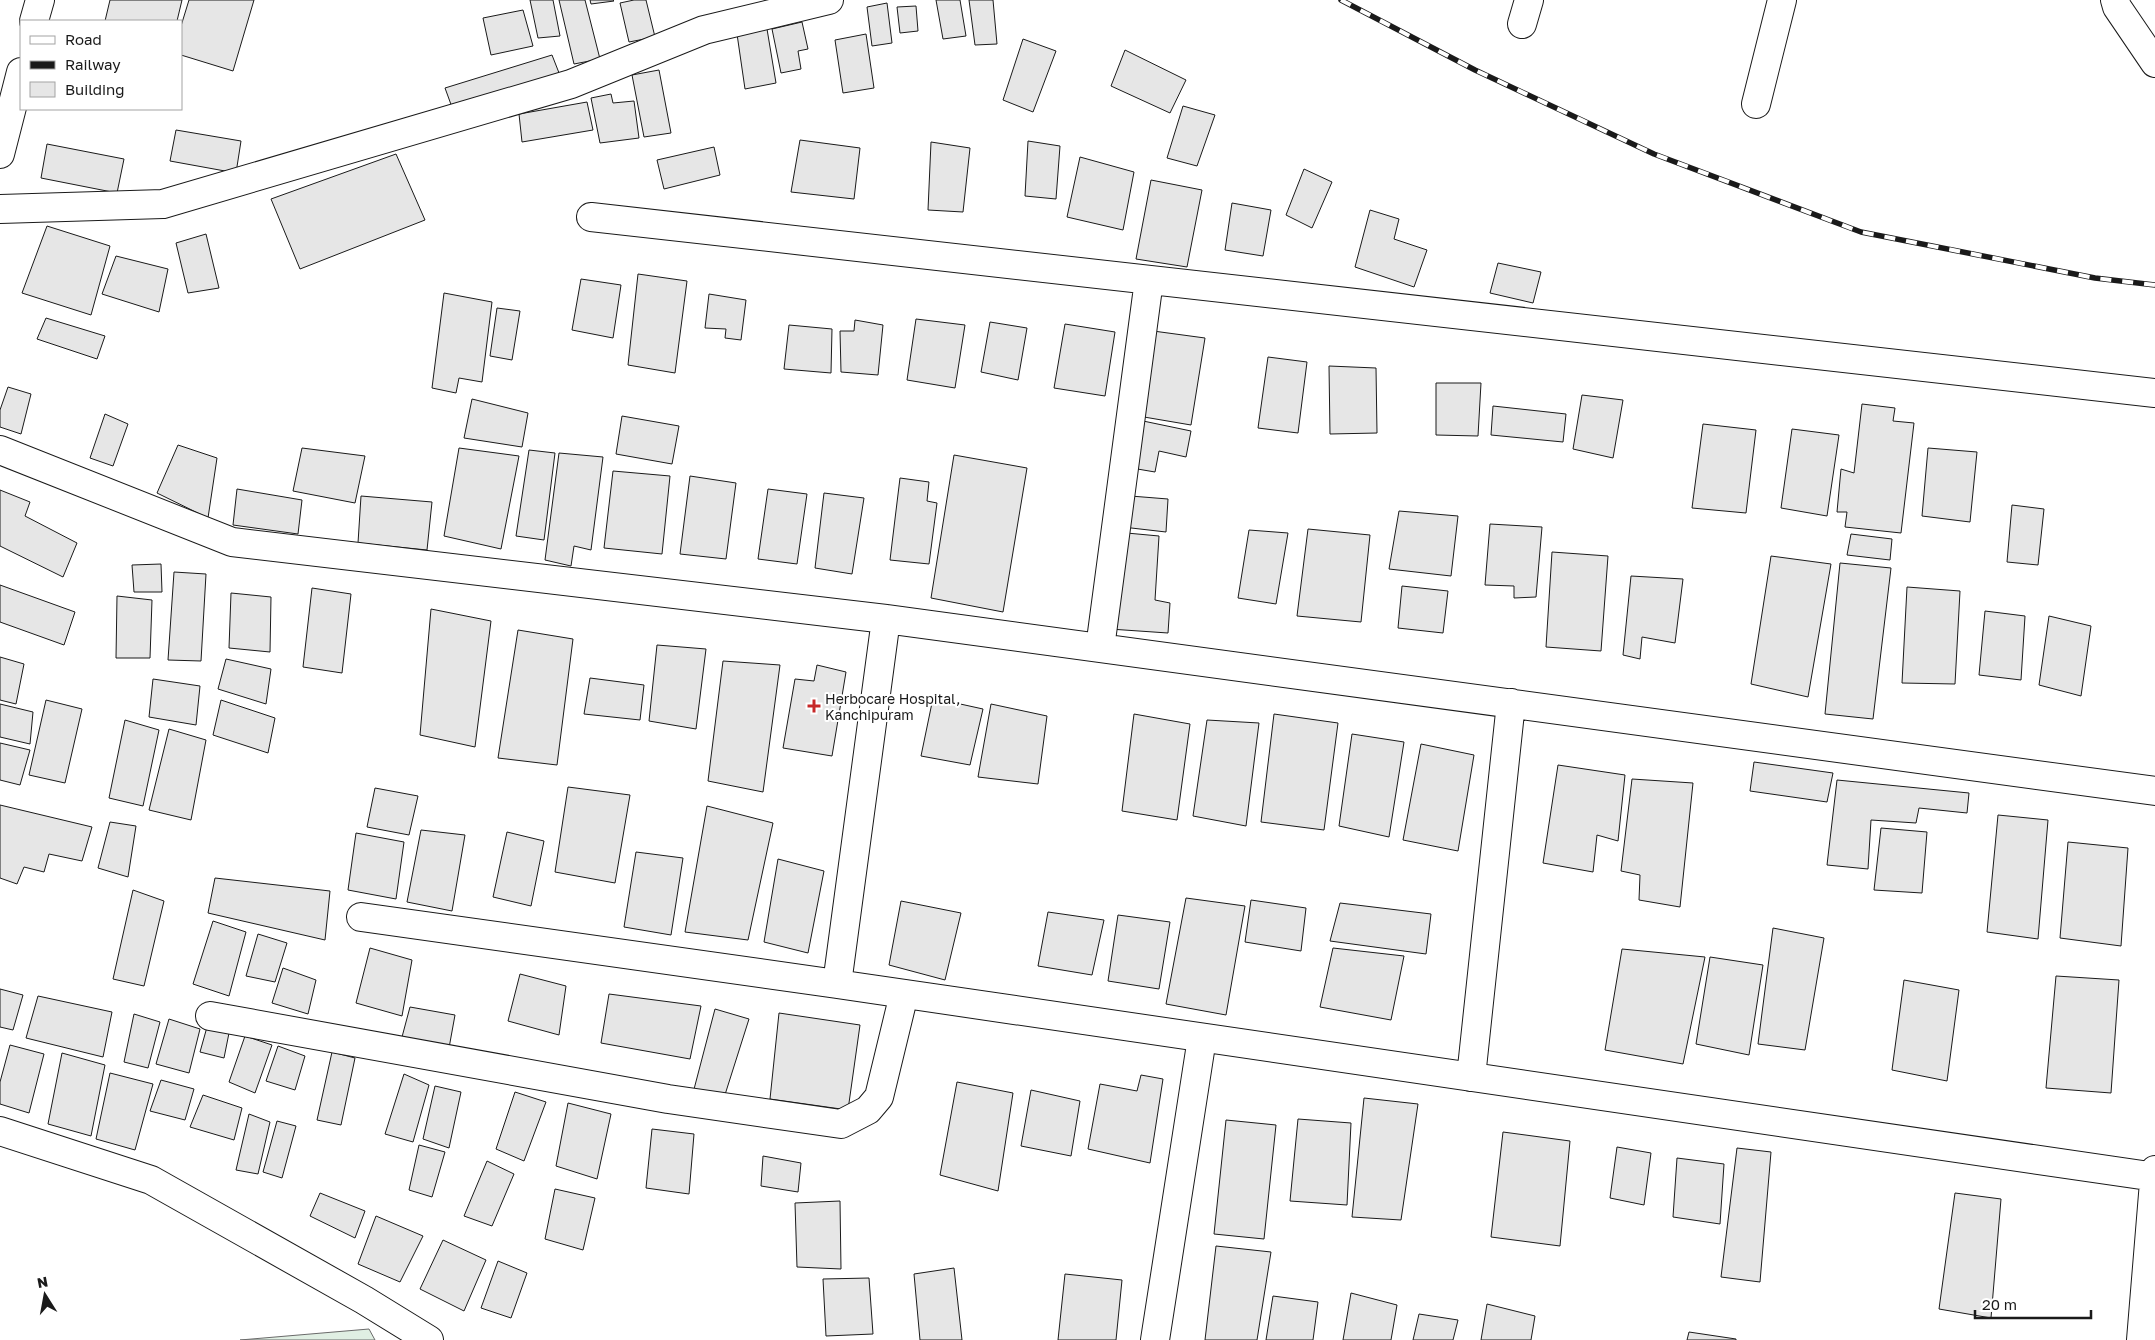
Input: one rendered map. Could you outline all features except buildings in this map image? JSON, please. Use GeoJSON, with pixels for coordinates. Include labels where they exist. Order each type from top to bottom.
{"type":"FeatureCollection","features":[{"type":"Feature","properties":{"kind":"street"},"geometry":{"type":"LineString","coordinates":[[34,20],[40,0]]}},
{"type":"Feature","properties":{"kind":"street"},"geometry":{"type":"LineString","coordinates":[[0,208],[164,204],[571,84],[704,30],[829,0]]}},
{"type":"Feature","properties":{"kind":"street"},"geometry":{"type":"LineString","coordinates":[[1756,104],[1782,0]]}},
{"type":"Feature","properties":{"kind":"street"},"geometry":{"type":"LineString","coordinates":[[2115,0],[2117,8],[2155,63]]}},
{"type":"Feature","properties":{"kind":"street"},"geometry":{"type":"LineString","coordinates":[[2,141],[20,76]]}},
{"type":"Feature","properties":{"kind":"street"},"geometry":{"type":"LineString","coordinates":[[591,217],[2155,394]]}},
{"type":"Feature","properties":{"kind":"street"},"geometry":{"type":"LineString","coordinates":[[1100,648],[1150,280]]}},
{"type":"Feature","properties":{"kind":"street"},"geometry":{"type":"LineString","coordinates":[[0,450],[232,542],[886,619],[2155,791]]}},
{"type":"Feature","properties":{"kind":"street"},"geometry":{"type":"LineString","coordinates":[[837,984],[886,619]]}},
{"type":"Feature","properties":{"kind":"street"},"geometry":{"type":"LineString","coordinates":[[1471,1077],[1511,704]]}},
{"type":"Feature","properties":{"kind":"street"},"geometry":{"type":"LineString","coordinates":[[361,916],[2155,1177]]}},
{"type":"Feature","properties":{"kind":"street"},"geometry":{"type":"LineString","coordinates":[[210,1016],[668,1099],[841,1124],[868,1110],[879,1097],[904,994]]}},
{"type":"Feature","properties":{"kind":"street"},"geometry":{"type":"LineString","coordinates":[[1155,1340],[1202,1038]]}},
{"type":"Feature","properties":{"kind":"street"},"geometry":{"type":"LineString","coordinates":[[0,1131],[151,1180],[364,1300],[429,1340]]}},
{"type":"Feature","properties":{"kind":"street"},"geometry":{"type":"LineString","coordinates":[[2142,1340],[2155,1170]]}},
{"type":"Feature","properties":{"kind":"green space"},"geometry":{"type":"Polygon","coordinates":[[[369,1329],[375,1340],[240,1340],[369,1329]]]}},
{"type":"Feature","properties":{"kind":"railway"},"geometry":{"type":"LineString","coordinates":[[1341,0],[1475,70],[1654,154],[1861,232],[2095,278],[2155,285]]}},
{"type":"Feature","properties":{"kind":"place","name":"Herbocare Hospital, Kanchipuram"},"geometry":{"type":"Point","coordinates":[814,706]}}]}
